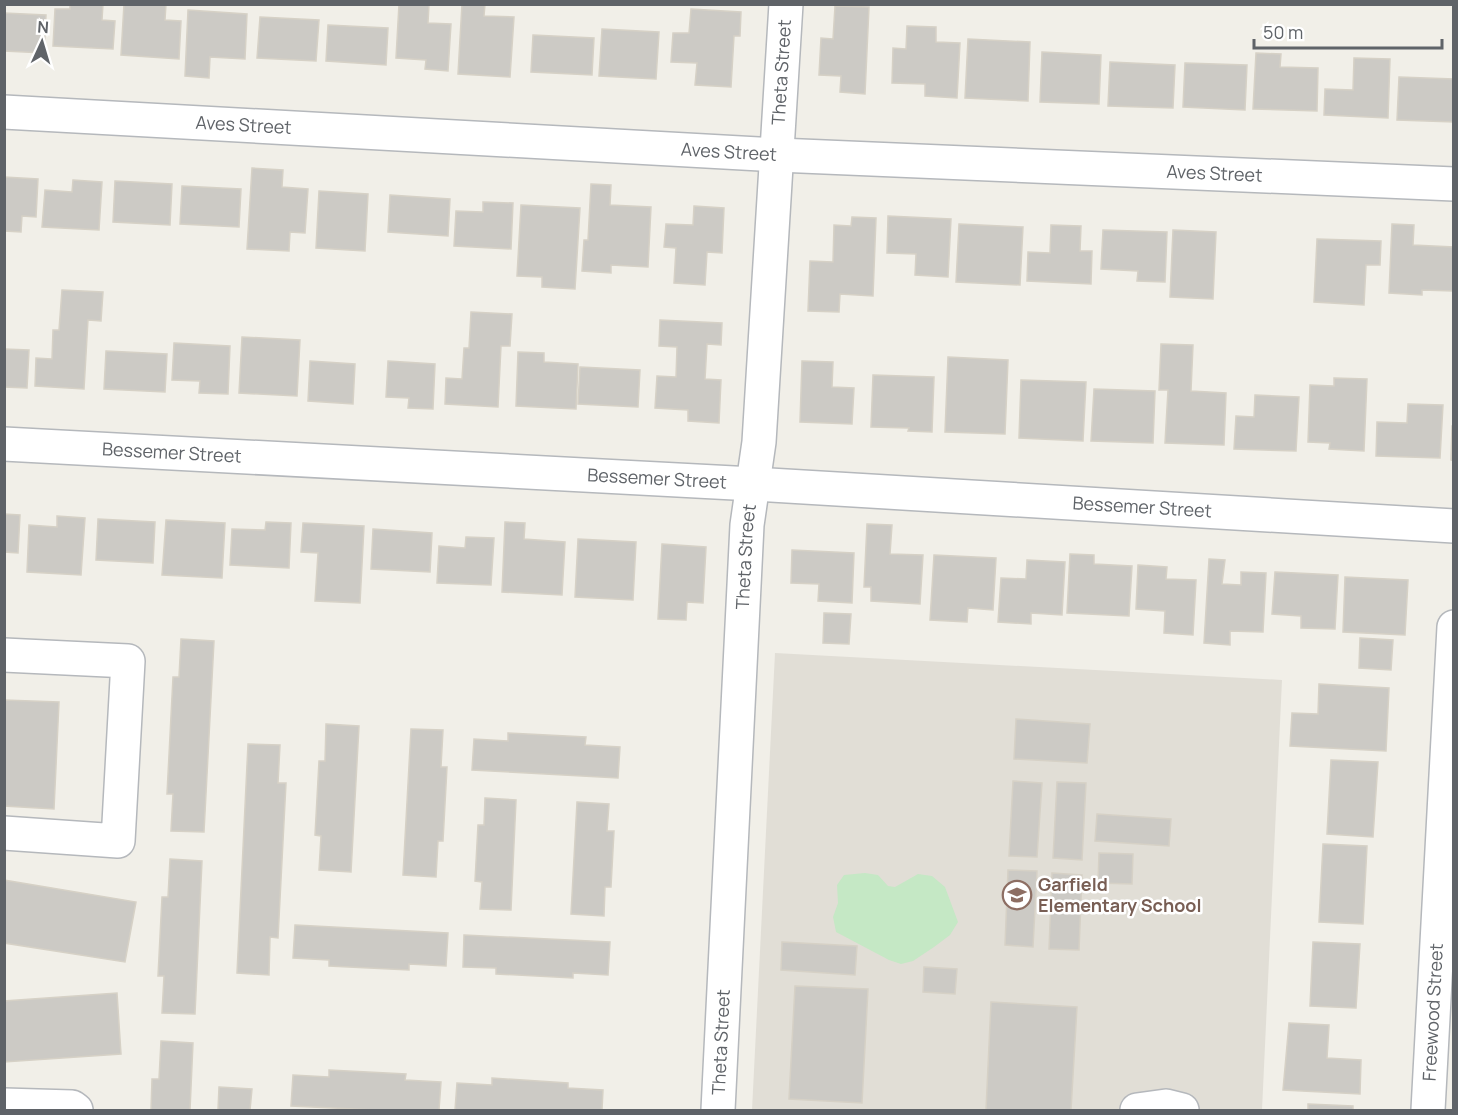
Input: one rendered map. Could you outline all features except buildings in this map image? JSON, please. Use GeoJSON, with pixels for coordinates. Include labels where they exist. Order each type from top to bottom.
{"type":"FeatureCollection","features":[{"type":"Feature","properties":{"kind":"street","name":"Theta Street"},"geometry":{"type":"LineString","coordinates":[[718,1110],[747,525],[759,442],[786,4]]}},
{"type":"Feature","properties":{"kind":"street","name":"Aves Street"},"geometry":{"type":"LineString","coordinates":[[4,112],[777,155],[1454,184]]}},
{"type":"Feature","properties":{"kind":"street","name":"Bessemer Street"},"geometry":{"type":"LineString","coordinates":[[4,444],[753,484],[1454,526]]}},
{"type":"Feature","properties":{"kind":"street","name":"Freewood Street"},"geometry":{"type":"LineString","coordinates":[[1428,1110],[1454,627]]}},
{"type":"Feature","properties":{"kind":"street"},"geometry":{"type":"LineString","coordinates":[[4,655],[128,661],[118,841],[4,833]]}},
{"type":"Feature","properties":{"kind":"street"},"geometry":{"type":"LineString","coordinates":[[4,1105],[72,1107],[76,1110]]}},
{"type":"Feature","properties":{"kind":"street"},"geometry":{"type":"LineString","coordinates":[[1137,1110],[1166,1106],[1182,1110]]}},
{"type":"Feature","properties":{"kind":"shaded area","name":"Garfield Elementary School"},"geometry":{"type":"Polygon","coordinates":[[[775,653],[1282,680],[1262,1110],[752,1110],[775,653]]]}},
{"type":"Feature","properties":{"kind":"green space"},"geometry":{"type":"Polygon","coordinates":[[[865,873],[878,875],[888,886],[895,887],[918,874],[932,876],[945,887],[958,922],[950,935],[913,961],[901,964],[836,932],[833,917],[838,903],[837,885],[844,875],[865,873]]]}},
{"type":"Feature","properties":{"kind":"place","name":"Garfield Elementary School"},"geometry":{"type":"Point","coordinates":[1017,895]}}]}
